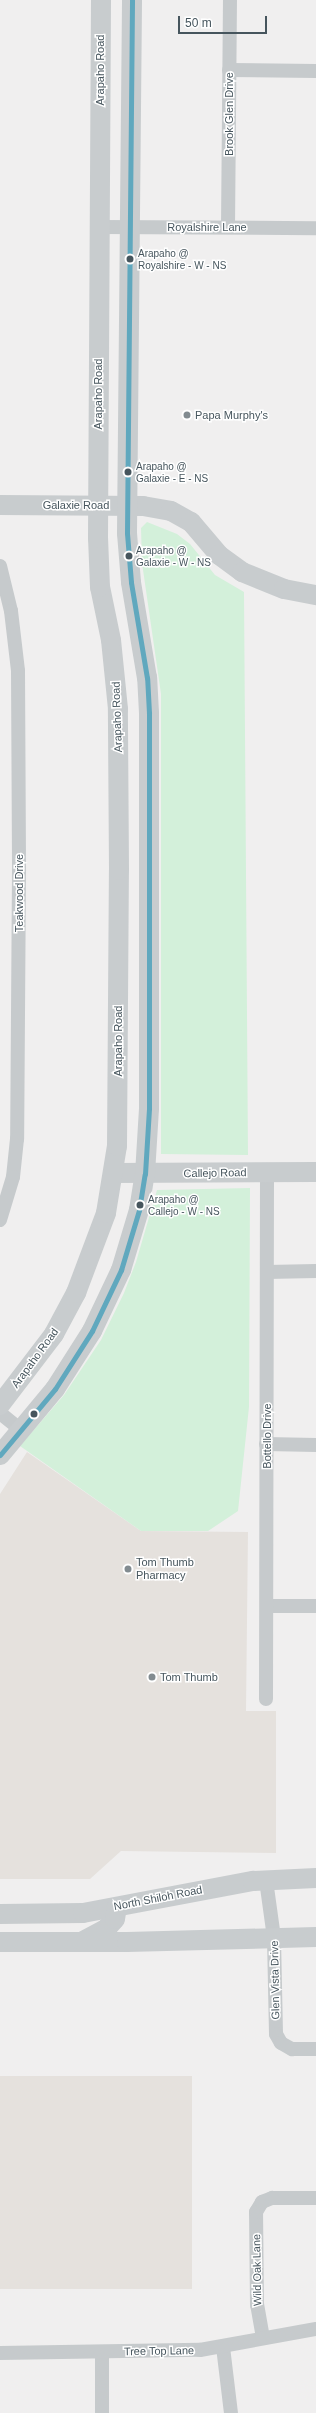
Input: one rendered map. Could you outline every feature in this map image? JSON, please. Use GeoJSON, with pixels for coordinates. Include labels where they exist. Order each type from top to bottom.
{"type":"FeatureCollection","features":[{"type":"Feature","properties":{"kind":"main road","name":"Arapaho Road"},"geometry":{"type":"LineString","coordinates":[[0,1405],[54,1334],[76,1293],[100,1234],[114,1173],[118,1112],[118,709],[112,648],[100,587],[97,505],[101,0]]}},
{"type":"Feature","properties":{"kind":"main road"},"geometry":{"type":"LineString","coordinates":[[0,1455],[63,1378],[92,1331],[111,1294],[139,1210],[145,1174],[149,1108],[149,713],[141,635],[131,582],[127,506],[131,228],[132,0]]}},
{"type":"Feature","properties":{"kind":"main road","name":"Galaxie Road"},"geometry":{"type":"LineString","coordinates":[[0,505],[97,505],[157,507],[181,515],[202,532],[218,555],[242,572],[284,589],[316,595]]}},
{"type":"Feature","properties":{"kind":"main road","name":"Callejo Road"},"geometry":{"type":"LineString","coordinates":[[114,1173],[316,1172]]}},
{"type":"Feature","properties":{"kind":"main road","name":"North Shiloh Road"},"geometry":{"type":"LineString","coordinates":[[0,1914],[71,1914],[117,1907],[171,1895],[266,1880],[316,1878]]}},
{"type":"Feature","properties":{"kind":"main road"},"geometry":{"type":"LineString","coordinates":[[81,1942],[106,1929],[115,1919],[117,1907]]}},
{"type":"Feature","properties":{"kind":"main road"},"geometry":{"type":"LineString","coordinates":[[0,1942],[181,1942],[316,1937]]}},
{"type":"Feature","properties":{"kind":"street","name":"Brook Glen Drive"},"geometry":{"type":"LineString","coordinates":[[228,227],[230,0]]}},
{"type":"Feature","properties":{"kind":"street"},"geometry":{"type":"LineString","coordinates":[[229,70],[316,71]]}},
{"type":"Feature","properties":{"kind":"street","name":"Royalshire Lane"},"geometry":{"type":"LineString","coordinates":[[99,227],[316,228]]}},
{"type":"Feature","properties":{"kind":"street","name":"Teakwood Drive"},"geometry":{"type":"LineString","coordinates":[[0,566],[11,611],[18,671],[19,871],[17,1140],[13,1177],[0,1220]]}},
{"type":"Feature","properties":{"kind":"street","name":"Bottello Drive"},"geometry":{"type":"LineString","coordinates":[[266,1699],[267,1172]]}},
{"type":"Feature","properties":{"kind":"street"},"geometry":{"type":"LineString","coordinates":[[267,1272],[316,1271]]}},
{"type":"Feature","properties":{"kind":"street"},"geometry":{"type":"LineString","coordinates":[[0,1414],[20,1429]]}},
{"type":"Feature","properties":{"kind":"street"},"geometry":{"type":"LineString","coordinates":[[266,1444],[316,1444]]}},
{"type":"Feature","properties":{"kind":"street"},"geometry":{"type":"LineString","coordinates":[[267,1606],[316,1606]]}},
{"type":"Feature","properties":{"kind":"street","name":"Glen Vista Drive"},"geometry":{"type":"LineString","coordinates":[[266,1880],[274,1938],[276,2034],[281,2043],[292,2049],[316,2049]]}},
{"type":"Feature","properties":{"kind":"street","name":"Wild Oak Lane"},"geometry":{"type":"LineString","coordinates":[[262,2338],[256,2288],[256,2212],[262,2202],[272,2198],[316,2198]]}},
{"type":"Feature","properties":{"kind":"street","name":"Tree Top Lane"},"geometry":{"type":"LineString","coordinates":[[0,2353],[183,2351],[223,2347],[262,2338],[316,2329]]}},
{"type":"Feature","properties":{"kind":"street"},"geometry":{"type":"LineString","coordinates":[[223,2347],[231,2413]]}},
{"type":"Feature","properties":{"kind":"street"},"geometry":{"type":"LineString","coordinates":[[102,2352],[102,2413]]}},
{"type":"Feature","properties":{"kind":"shaded area"},"geometry":{"type":"Polygon","coordinates":[[[27,1452],[141,1531],[248,1532],[246,1711],[276,1711],[276,1853],[121,1851],[90,1879],[0,1879],[0,1494],[27,1452]]]}},
{"type":"Feature","properties":{"kind":"shaded area"},"geometry":{"type":"Polygon","coordinates":[[[0,2076],[192,2076],[192,2289],[0,2289],[0,2076]]]}},
{"type":"Feature","properties":{"kind":"green space"},"geometry":{"type":"Polygon","coordinates":[[[147,522],[177,534],[190,544],[215,575],[244,592],[248,1155],[161,1154],[161,694],[142,563],[141,528],[147,522]]]}},
{"type":"Feature","properties":{"kind":"green space"},"geometry":{"type":"Polygon","coordinates":[[[250,1188],[249,1407],[238,1511],[208,1531],[141,1531],[20,1446],[64,1395],[101,1340],[124,1293],[136,1262],[157,1190],[250,1188]]]}},
{"type":"Feature","properties":{"kind":"transit line"},"geometry":{"type":"LineString","coordinates":[[0,1455],[55,1389],[92,1331],[121,1270],[139,1210],[145,1174],[149,1108],[149,713],[147,678],[131,582],[127,533],[132,0]]}},
{"type":"Feature","properties":{"kind":"place","name":"Arapaho @ Royalshire - W - NS"},"geometry":{"type":"Point","coordinates":[130,259]}},
{"type":"Feature","properties":{"kind":"place","name":"Papa Murphy's"},"geometry":{"type":"Point","coordinates":[187,415]}},
{"type":"Feature","properties":{"kind":"place","name":"Arapaho @ Galaxie - E - NS"},"geometry":{"type":"Point","coordinates":[128,472]}},
{"type":"Feature","properties":{"kind":"place","name":"Arapaho @ Galaxie - W - NS"},"geometry":{"type":"Point","coordinates":[129,556]}},
{"type":"Feature","properties":{"kind":"place","name":"Arapaho @ Callejo - W - NS"},"geometry":{"type":"Point","coordinates":[140,1205]}},
{"type":"Feature","properties":{"kind":"place","name":"Tom Thumb Pharmacy"},"geometry":{"type":"Point","coordinates":[128,1569]}},
{"type":"Feature","properties":{"kind":"place","name":"Tom Thumb"},"geometry":{"type":"Point","coordinates":[152,1677]}}]}
